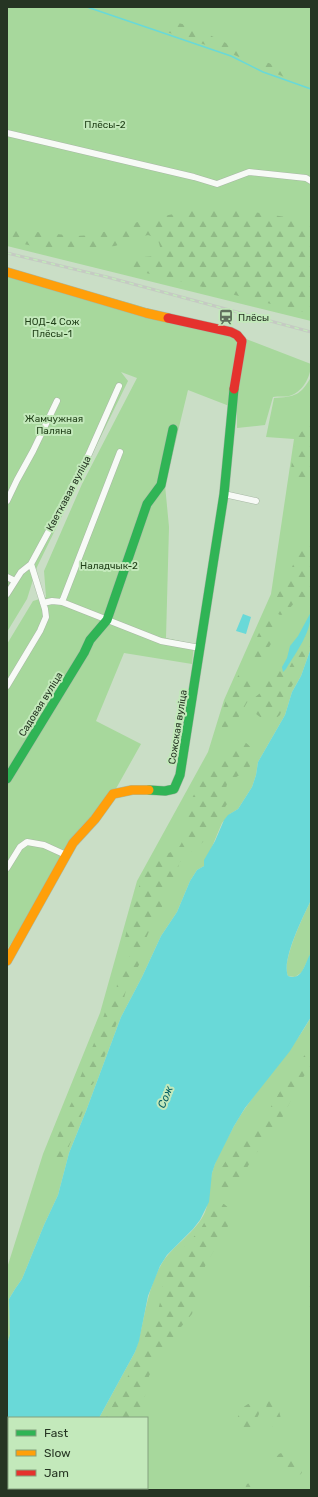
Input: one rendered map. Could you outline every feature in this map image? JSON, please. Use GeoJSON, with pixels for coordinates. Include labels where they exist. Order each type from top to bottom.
{"type":"FeatureCollection","features":[{"type":"Feature","properties":{"kind":"street"},"geometry":{"type":"LineString","coordinates":[[7,133],[194,177],[217,184],[248,172],[306,178],[311,181]]}},
{"type":"Feature","properties":{"kind":"street","name":"Сожская вуліца"},"geometry":{"type":"LineString","coordinates":[[7,272],[146,313],[237,335],[242,341],[235,382],[224,494],[180,775],[174,789],[164,792],[152,790],[129,791],[113,794],[95,819],[80,834],[66,855],[7,961]]}},
{"type":"Feature","properties":{"kind":"street","name":"Кветкавая вуліца"},"geometry":{"type":"LineString","coordinates":[[7,594],[21,572],[31,564],[88,456],[119,386]]}},
{"type":"Feature","properties":{"kind":"street"},"geometry":{"type":"LineString","coordinates":[[7,501],[34,451],[57,401]]}},
{"type":"Feature","properties":{"kind":"street"},"geometry":{"type":"LineString","coordinates":[[108,620],[147,504],[161,486],[173,429]]}},
{"type":"Feature","properties":{"kind":"street"},"geometry":{"type":"LineString","coordinates":[[62,602],[120,452]]}},
{"type":"Feature","properties":{"kind":"street"},"geometry":{"type":"LineString","coordinates":[[224,494],[256,501]]}},
{"type":"Feature","properties":{"kind":"street"},"geometry":{"type":"LineString","coordinates":[[7,686],[40,631],[46,617],[31,564]]}},
{"type":"Feature","properties":{"kind":"street"},"geometry":{"type":"LineString","coordinates":[[7,577],[15,581]]}},
{"type":"Feature","properties":{"kind":"street"},"geometry":{"type":"LineString","coordinates":[[43,603],[52,601],[62,602],[161,641],[200,648]]}},
{"type":"Feature","properties":{"kind":"street","name":"Садовая вуліца"},"geometry":{"type":"LineString","coordinates":[[7,779],[84,653],[90,640],[108,620]]}},
{"type":"Feature","properties":{"kind":"street"},"geometry":{"type":"LineString","coordinates":[[7,868],[9,860],[20,847],[27,842],[49,847],[66,855]]}},
{"type":"Feature","properties":{"kind":"green space","name":"Плёсы-2"},"geometry":{"type":"Polygon","coordinates":[[[7,7],[311,7],[311,321],[7,246],[7,7]]]}},
{"type":"Feature","properties":{"kind":"green space"},"geometry":{"type":"Polygon","coordinates":[[[168,22],[175,22],[197,30],[254,57],[289,70],[291,74],[287,78],[284,77],[230,53],[167,32],[164,27],[168,22]]]}},
{"type":"Feature","properties":{"kind":"green space"},"geometry":{"type":"Polygon","coordinates":[[[210,207],[223,207],[298,219],[311,223],[311,314],[134,270],[130,266],[129,260],[137,257],[154,256],[161,250],[158,240],[148,235],[115,246],[62,251],[45,249],[7,240],[7,229],[76,236],[93,235],[148,219],[210,207]]]}},
{"type":"Feature","properties":{"kind":"green space"},"geometry":{"type":"Polygon","coordinates":[[[7,269],[133,304],[246,339],[311,364],[311,369],[305,384],[298,392],[289,396],[273,397],[265,425],[237,428],[237,409],[188,390],[165,485],[169,527],[166,638],[194,644],[192,664],[124,653],[96,721],[141,744],[113,794],[80,828],[66,855],[7,950],[7,644],[33,601],[46,597],[44,571],[82,484],[137,378],[121,372],[128,381],[37,567],[27,599],[7,632],[7,269]]]}},
{"type":"Feature","properties":{"kind":"green space"},"geometry":{"type":"Polygon","coordinates":[[[311,377],[311,648],[301,676],[292,692],[285,715],[258,762],[252,787],[238,809],[230,814],[222,823],[204,866],[197,870],[190,881],[177,912],[161,936],[121,1017],[69,1153],[58,1195],[22,1279],[9,1299],[10,1334],[7,1345],[7,1268],[43,1154],[100,1013],[137,881],[208,752],[224,700],[271,594],[294,439],[266,437],[274,398],[287,397],[297,394],[304,388],[311,377]]]}},
{"type":"Feature","properties":{"kind":"green space"},"geometry":{"type":"Polygon","coordinates":[[[311,423],[311,471],[307,475],[306,483],[297,484],[292,480],[291,476],[292,458],[296,440],[299,434],[311,423]]]}},
{"type":"Feature","properties":{"kind":"green space"},"geometry":{"type":"Polygon","coordinates":[[[311,529],[311,605],[309,602],[310,594],[304,587],[301,579],[293,575],[291,571],[311,529]]]}},
{"type":"Feature","properties":{"kind":"green space"},"geometry":{"type":"Polygon","coordinates":[[[289,579],[296,580],[298,590],[306,593],[307,596],[295,603],[286,614],[280,615],[273,611],[273,608],[281,589],[289,579]]]}},
{"type":"Feature","properties":{"kind":"green space"},"geometry":{"type":"Polygon","coordinates":[[[272,616],[280,621],[280,628],[264,656],[261,659],[255,660],[251,654],[251,649],[266,619],[272,616]]]}},
{"type":"Feature","properties":{"kind":"green space"},"geometry":{"type":"Polygon","coordinates":[[[311,626],[311,645],[307,651],[297,678],[288,692],[280,715],[273,721],[266,720],[258,716],[252,707],[253,701],[262,691],[274,669],[279,669],[284,675],[287,672],[311,626]]]}},
{"type":"Feature","properties":{"kind":"green space"},"geometry":{"type":"Polygon","coordinates":[[[244,669],[248,669],[255,679],[254,688],[236,721],[230,726],[222,727],[220,721],[225,701],[237,678],[244,669]]]}},
{"type":"Feature","properties":{"kind":"green space"},"geometry":{"type":"Polygon","coordinates":[[[238,740],[250,746],[253,758],[251,764],[245,772],[227,784],[226,789],[229,796],[227,804],[203,842],[179,863],[175,883],[168,891],[163,905],[150,929],[145,941],[141,961],[126,990],[121,1011],[96,1080],[92,1085],[81,1085],[80,1078],[107,1006],[116,992],[118,977],[129,959],[129,953],[125,945],[125,938],[139,886],[149,867],[156,859],[176,850],[179,847],[187,829],[188,808],[193,797],[204,779],[226,750],[238,740]]]}},
{"type":"Feature","properties":{"kind":"green space"},"geometry":{"type":"Polygon","coordinates":[[[311,900],[311,953],[302,972],[295,977],[288,976],[287,969],[290,949],[311,900]]]}},
{"type":"Feature","properties":{"kind":"green space"},"geometry":{"type":"Polygon","coordinates":[[[311,1017],[311,1490],[63,1490],[148,1489],[148,1417],[100,1417],[135,1352],[148,1297],[161,1265],[171,1251],[190,1233],[201,1219],[208,1203],[210,1182],[216,1161],[234,1126],[252,1098],[311,1017]]]}},
{"type":"Feature","properties":{"kind":"green space"},"geometry":{"type":"Polygon","coordinates":[[[311,1047],[311,1067],[301,1080],[279,1124],[268,1140],[253,1157],[238,1182],[229,1188],[221,1187],[217,1180],[220,1171],[230,1155],[263,1119],[294,1069],[311,1047]]]}},
{"type":"Feature","properties":{"kind":"green space"},"geometry":{"type":"Polygon","coordinates":[[[83,1089],[88,1090],[89,1093],[84,1109],[65,1156],[61,1161],[55,1162],[52,1159],[52,1154],[64,1118],[73,1100],[83,1089]]]}},
{"type":"Feature","properties":{"kind":"green space"},"geometry":{"type":"Polygon","coordinates":[[[220,1204],[224,1204],[231,1210],[231,1221],[206,1264],[192,1314],[181,1327],[173,1342],[160,1355],[149,1376],[144,1401],[138,1417],[107,1417],[138,1357],[146,1333],[158,1310],[162,1295],[162,1282],[167,1268],[200,1230],[211,1211],[220,1204]]]}},
{"type":"Feature","properties":{"kind":"green space"},"geometry":{"type":"Polygon","coordinates":[[[311,1280],[311,1311],[307,1303],[306,1295],[307,1287],[311,1280]]]}},
{"type":"Feature","properties":{"kind":"green space"},"geometry":{"type":"Polygon","coordinates":[[[271,1398],[276,1399],[281,1417],[280,1430],[276,1434],[273,1432],[272,1419],[266,1406],[271,1398]]]}},
{"type":"Feature","properties":{"kind":"green space"},"geometry":{"type":"Polygon","coordinates":[[[248,1404],[258,1407],[259,1414],[250,1430],[245,1434],[239,1432],[235,1423],[242,1408],[248,1404]]]}},
{"type":"Feature","properties":{"kind":"green space"},"geometry":{"type":"Polygon","coordinates":[[[281,1453],[296,1463],[302,1472],[301,1474],[297,1476],[280,1464],[276,1457],[281,1453]]]}},
{"type":"Feature","properties":{"kind":"green space"},"geometry":{"type":"Polygon","coordinates":[[[253,1481],[257,1483],[260,1490],[244,1490],[247,1484],[253,1481]]]}},
{"type":"Feature","properties":{"kind":"water"},"geometry":{"type":"Polygon","coordinates":[[[311,612],[309,627],[303,642],[283,672],[282,667],[287,658],[290,646],[298,636],[311,612]]]}},
{"type":"Feature","properties":{"kind":"water"},"geometry":{"type":"Polygon","coordinates":[[[243,614],[251,617],[246,634],[236,631],[243,614]]]}},
{"type":"Feature","properties":{"kind":"water","name":"Сож"},"geometry":{"type":"Polygon","coordinates":[[[311,648],[311,900],[290,949],[287,969],[288,976],[297,976],[303,970],[311,953],[311,1017],[290,1051],[245,1108],[234,1126],[212,1173],[209,1202],[200,1220],[167,1255],[160,1266],[148,1296],[139,1341],[135,1352],[100,1417],[8,1417],[8,1489],[63,1490],[7,1490],[7,1345],[10,1334],[9,1299],[22,1279],[58,1195],[69,1153],[121,1017],[161,936],[177,912],[190,881],[197,870],[204,866],[204,860],[215,841],[224,820],[228,815],[238,809],[252,787],[258,762],[285,715],[292,692],[301,676],[311,648]]]}},
{"type":"Feature","properties":{"kind":"waterway"},"geometry":{"type":"LineString","coordinates":[[87,7],[231,56],[263,72],[311,89]]}},
{"type":"Feature","properties":{"kind":"railway"},"geometry":{"type":"LineString","coordinates":[[7,253],[107,277],[311,332]]}},
{"type":"Feature","properties":{"kind":"traffic: fast"},"geometry":{"type":"LineString","coordinates":[[149,790],[165,791],[174,789],[180,775],[224,494],[234,389]]}},
{"type":"Feature","properties":{"kind":"traffic: fast"},"geometry":{"type":"LineString","coordinates":[[7,779],[84,653],[90,640],[107,620],[147,504],[161,485],[173,429]]}},
{"type":"Feature","properties":{"kind":"traffic: slow"},"geometry":{"type":"LineString","coordinates":[[7,272],[146,313],[168,318]]}},
{"type":"Feature","properties":{"kind":"traffic: slow"},"geometry":{"type":"LineString","coordinates":[[7,961],[73,843],[95,819],[113,794],[132,790],[149,790]]}},
{"type":"Feature","properties":{"kind":"traffic: jam"},"geometry":{"type":"LineString","coordinates":[[168,318],[231,332],[237,335],[242,341],[234,389]]}},
{"type":"Feature","properties":{"kind":"place","name":"Плёсы"},"geometry":{"type":"Point","coordinates":[226,317]}},
{"type":"Feature","properties":{"kind":"park label","name":"НОД-4 Сож Плёсы-1"},"geometry":{"type":"Point","coordinates":[52,326]}},
{"type":"Feature","properties":{"kind":"park label","name":"Жамчужная Паляна"},"geometry":{"type":"Point","coordinates":[54,424]}},
{"type":"Feature","properties":{"kind":"park label","name":"Наладчык-2"},"geometry":{"type":"Point","coordinates":[109,565]}}]}
